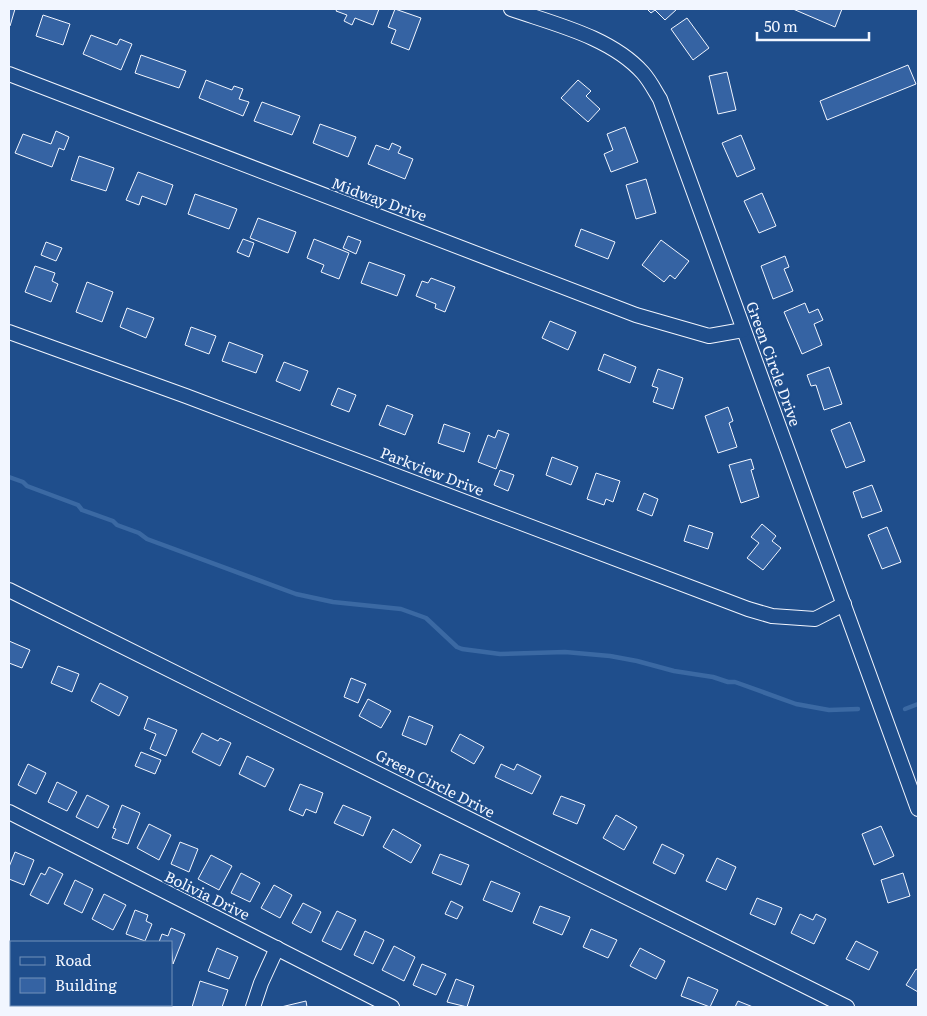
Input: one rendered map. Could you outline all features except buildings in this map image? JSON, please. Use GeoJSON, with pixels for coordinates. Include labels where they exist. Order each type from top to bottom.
{"type":"FeatureCollection","features":[{"type":"Feature","properties":{"kind":"street","name":"Green Circle Drive"},"geometry":{"type":"LineString","coordinates":[[511,9],[586,36],[621,54],[643,73],[660,99],[918,809]]}},
{"type":"Feature","properties":{"kind":"street","name":"Midway Drive"},"geometry":{"type":"LineString","coordinates":[[9,74],[636,315],[709,336],[744,330]]}},
{"type":"Feature","properties":{"kind":"street","name":"Parkview Drive"},"geometry":{"type":"LineString","coordinates":[[9,332],[186,396],[748,609],[772,616],[815,620],[844,604]]}},
{"type":"Feature","properties":{"kind":"street","name":"Green Circle Drive"},"geometry":{"type":"LineString","coordinates":[[9,590],[847,1007]]}},
{"type":"Feature","properties":{"kind":"street","name":"Bolivia Drive"},"geometry":{"type":"LineString","coordinates":[[9,812],[132,877],[392,1007]]}},
{"type":"Feature","properties":{"kind":"street"},"geometry":{"type":"LineString","coordinates":[[253,1007],[261,983],[277,948]]}},
{"type":"Feature","properties":{"kind":"waterway"},"geometry":{"type":"LineString","coordinates":[[9,477],[23,482],[27,486],[78,505],[82,510],[113,521],[117,525],[139,533],[147,539],[296,594],[333,602],[401,609],[426,618],[457,647],[462,649],[500,654],[565,652],[610,656],[674,671],[735,682],[796,704],[829,710],[858,709]]}},
{"type":"Feature","properties":{"kind":"waterway"},"geometry":{"type":"LineString","coordinates":[[905,709],[918,704]]}}]}
